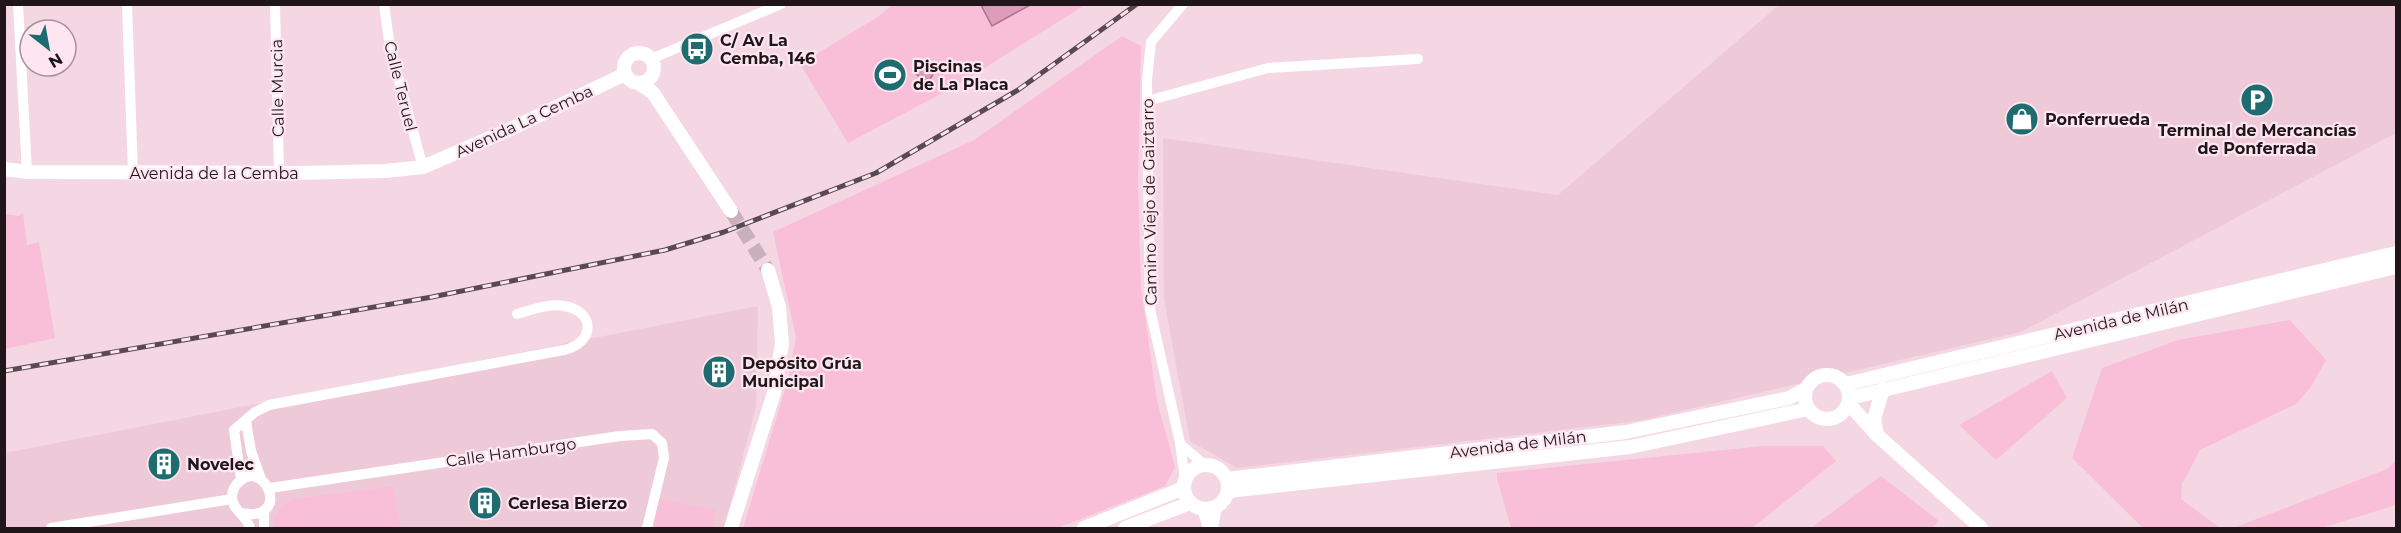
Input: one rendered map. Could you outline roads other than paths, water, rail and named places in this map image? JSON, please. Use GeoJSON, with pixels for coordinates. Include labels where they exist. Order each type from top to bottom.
{"type":"FeatureCollection","features":[{"type":"Feature","properties":{"kind":"street"},"geometry":{"type":"LineString","coordinates":[[18,4],[27,172]]}},
{"type":"Feature","properties":{"kind":"street"},"geometry":{"type":"LineString","coordinates":[[127,4],[133,172]]}},
{"type":"Feature","properties":{"kind":"street","name":"Calle Murcia"},"geometry":{"type":"LineString","coordinates":[[275,4],[279,172]]}},
{"type":"Feature","properties":{"kind":"street","name":"Calle Teruel"},"geometry":{"type":"LineString","coordinates":[[384,4],[390,48],[423,167]]}},
{"type":"Feature","properties":{"kind":"street"},"geometry":{"type":"LineString","coordinates":[[651,59],[781,4]]}},
{"type":"Feature","properties":{"kind":"street","name":"Camino Viejo de Gaiztarro"},"geometry":{"type":"LineString","coordinates":[[1183,4],[1151,42],[1147,100],[1149,309],[1180,443],[1185,483]]}},
{"type":"Feature","properties":{"kind":"street"},"geometry":{"type":"LineString","coordinates":[[652,74],[646,81],[633,81],[625,74],[625,62],[629,57],[642,53],[651,59],[654,70],[652,74],[653,93]]}},
{"type":"Feature","properties":{"kind":"street"},"geometry":{"type":"LineString","coordinates":[[1147,100],[1268,68],[1418,59]]}},
{"type":"Feature","properties":{"kind":"street","name":"Avenida La Cemba"},"geometry":{"type":"LineString","coordinates":[[423,167],[513,128],[625,74]]}},
{"type":"Feature","properties":{"kind":"street"},"geometry":{"type":"LineString","coordinates":[[639,82],[653,93],[731,211]]}},
{"type":"Feature","properties":{"kind":"street","name":"Avenida de la Cemba"},"geometry":{"type":"LineString","coordinates":[[4,169],[27,172],[279,172],[385,171],[423,167]]}},
{"type":"Feature","properties":{"kind":"street","name":"Avenida de Milán"},"geometry":{"type":"LineString","coordinates":[[1846,400],[2397,253]]}},
{"type":"Feature","properties":{"kind":"street","name":"Avenida de Milán"},"geometry":{"type":"LineString","coordinates":[[1846,400],[1883,389],[2397,267]]}},
{"type":"Feature","properties":{"kind":"street"},"geometry":{"type":"LineString","coordinates":[[731,528],[774,393],[782,344],[779,307],[768,270]]}},
{"type":"Feature","properties":{"kind":"street"},"geometry":{"type":"LineString","coordinates":[[241,479],[234,430],[255,412],[281,402],[564,351],[574,348],[586,338],[588,330],[585,318],[577,310],[554,305],[517,314]]}},
{"type":"Feature","properties":{"kind":"street"},"geometry":{"type":"LineString","coordinates":[[1846,400],[1827,419],[1818,418],[1808,409],[1804,397],[1806,389],[1816,377],[1827,375],[1840,378],[1846,400],[1872,430],[1981,528]]}},
{"type":"Feature","properties":{"kind":"street","name":"Avenida de Milán"},"geometry":{"type":"LineString","coordinates":[[1227,485],[1626,432],[1789,398],[1806,389]]}},
{"type":"Feature","properties":{"kind":"street"},"geometry":{"type":"LineString","coordinates":[[1872,430],[1883,389]]}},
{"type":"Feature","properties":{"kind":"street","name":"Avenida de Milán"},"geometry":{"type":"LineString","coordinates":[[1227,485],[1630,447],[1808,409]]}},
{"type":"Feature","properties":{"kind":"street"},"geometry":{"type":"LineString","coordinates":[[246,421],[251,451],[261,479],[270,488],[271,499],[264,511],[264,528]]}},
{"type":"Feature","properties":{"kind":"street","name":"Calle Hamburgo"},"geometry":{"type":"LineString","coordinates":[[270,488],[620,436],[652,434],[662,443],[663,458],[647,528]]}},
{"type":"Feature","properties":{"kind":"street"},"geometry":{"type":"LineString","coordinates":[[1180,443],[1205,465],[1216,468],[1227,485],[1224,500],[1216,507],[1213,528]]}},
{"type":"Feature","properties":{"kind":"street"},"geometry":{"type":"LineString","coordinates":[[1084,528],[1185,483],[1194,469],[1205,465]]}},
{"type":"Feature","properties":{"kind":"street"},"geometry":{"type":"LineString","coordinates":[[250,528],[242,513],[234,506],[233,488],[241,479],[251,476],[261,479]]}},
{"type":"Feature","properties":{"kind":"street"},"geometry":{"type":"LineString","coordinates":[[1185,483],[1186,496],[1196,506],[1208,528]]}},
{"type":"Feature","properties":{"kind":"street"},"geometry":{"type":"LineString","coordinates":[[51,528],[232,499]]}},
{"type":"Feature","properties":{"kind":"street"},"geometry":{"type":"LineString","coordinates":[[1125,528],[1196,506],[1216,507]]}},
{"type":"Feature","properties":{"kind":"street"},"geometry":{"type":"LineString","coordinates":[[242,513],[254,516],[264,511]]}},
{"type":"Feature","properties":{"kind":"tunnel"},"geometry":{"type":"LineString","coordinates":[[731,211],[768,270]]}},
{"type":"Feature","properties":{"kind":"railway"},"geometry":{"type":"LineString","coordinates":[[4,371],[432,297],[665,250],[724,232],[876,173],[1018,90],[1137,4]]}},
{"type":"Feature","properties":{"kind":"place","name":"C/ Av La Cemba, 146"},"geometry":{"type":"Point","coordinates":[697,49]}},
{"type":"Feature","properties":{"kind":"place","name":"Piscinas de La Placa"},"geometry":{"type":"Point","coordinates":[890,75]}},
{"type":"Feature","properties":{"kind":"place","name":"Terminal de Mercancías de Ponferrada"},"geometry":{"type":"Point","coordinates":[2257,100]}},
{"type":"Feature","properties":{"kind":"place","name":"Ponferrueda"},"geometry":{"type":"Point","coordinates":[2022,119]}},
{"type":"Feature","properties":{"kind":"place","name":"Depósito Grúa Municipal"},"geometry":{"type":"Point","coordinates":[719,372]}},
{"type":"Feature","properties":{"kind":"place","name":"Novelec"},"geometry":{"type":"Point","coordinates":[164,464]}},
{"type":"Feature","properties":{"kind":"place","name":"Cerlesa Bierzo"},"geometry":{"type":"Point","coordinates":[485,503]}}]}
